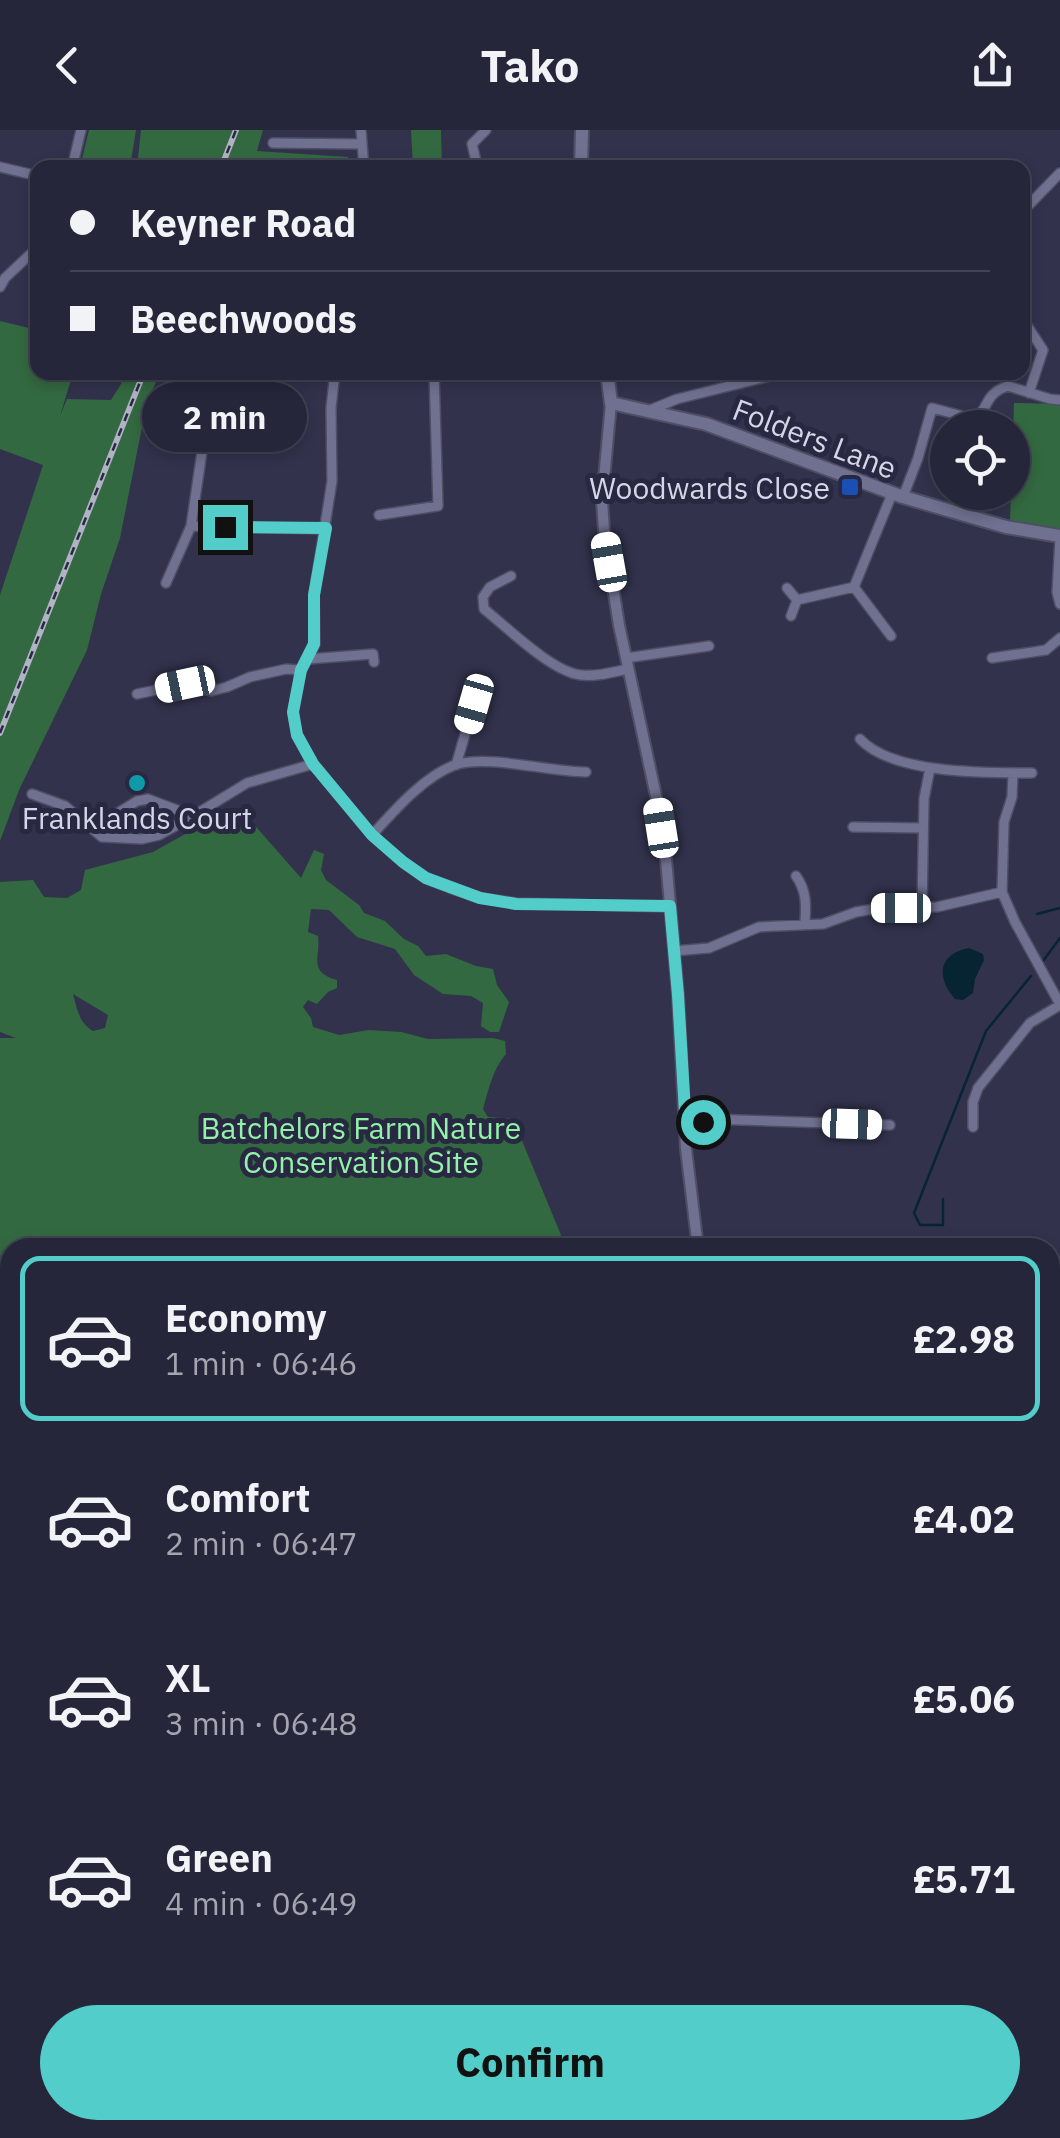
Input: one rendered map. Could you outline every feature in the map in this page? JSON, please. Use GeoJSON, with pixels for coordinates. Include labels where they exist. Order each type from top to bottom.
{"type":"FeatureCollection","features":[{"type":"Feature","properties":{"kind":"main road"},"geometry":{"type":"LineString","coordinates":[[581,160],[582,130]]}},
{"type":"Feature","properties":{"kind":"main road"},"geometry":{"type":"LineString","coordinates":[[608,380],[611,403]]}},
{"type":"Feature","properties":{"kind":"main road","name":"Folders Lane"},"geometry":{"type":"LineString","coordinates":[[611,403],[706,424],[898,496],[1006,527],[1060,537]]}},
{"type":"Feature","properties":{"kind":"street"},"geometry":{"type":"LineString","coordinates":[[74,160],[81,130]]}},
{"type":"Feature","properties":{"kind":"street"},"geometry":{"type":"LineString","coordinates":[[361,130],[363,160]]}},
{"type":"Feature","properties":{"kind":"street"},"geometry":{"type":"LineString","coordinates":[[476,160],[472,144],[486,130]]}},
{"type":"Feature","properties":{"kind":"street"},"geometry":{"type":"LineString","coordinates":[[273,144],[362,144]]}},
{"type":"Feature","properties":{"kind":"street"},"geometry":{"type":"LineString","coordinates":[[0,167],[30,174]]}},
{"type":"Feature","properties":{"kind":"street"},"geometry":{"type":"LineString","coordinates":[[1030,204],[1060,173]]}},
{"type":"Feature","properties":{"kind":"street"},"geometry":{"type":"LineString","coordinates":[[0,287],[30,254]]}},
{"type":"Feature","properties":{"kind":"street"},"geometry":{"type":"LineString","coordinates":[[1030,330],[1043,350],[1030,392]]}},
{"type":"Feature","properties":{"kind":"street"},"geometry":{"type":"LineString","coordinates":[[166,583],[191,526],[207,418],[221,380]]}},
{"type":"Feature","properties":{"kind":"street"},"geometry":{"type":"LineString","coordinates":[[334,380],[332,481],[315,592],[314,644],[301,670],[293,712],[297,735],[313,764],[372,835],[426,878],[480,898],[516,904],[670,906]]}},
{"type":"Feature","properties":{"kind":"street"},"geometry":{"type":"LineString","coordinates":[[434,380],[438,506]]}},
{"type":"Feature","properties":{"kind":"street"},"geometry":{"type":"LineString","coordinates":[[650,410],[754,380]]}},
{"type":"Feature","properties":{"kind":"street"},"geometry":{"type":"LineString","coordinates":[[854,587],[918,458],[932,408],[974,419],[981,415],[988,398],[1004,386],[1060,400]]}},
{"type":"Feature","properties":{"kind":"street"},"geometry":{"type":"LineString","coordinates":[[611,403],[602,501],[604,530],[666,860],[697,1238]]}},
{"type":"Feature","properties":{"kind":"street"},"geometry":{"type":"LineString","coordinates":[[379,516],[451,506]]}},
{"type":"Feature","properties":{"kind":"street"},"geometry":{"type":"LineString","coordinates":[[191,526],[326,528]]}},
{"type":"Feature","properties":{"kind":"street"},"geometry":{"type":"LineString","coordinates":[[1060,537],[1060,604]]}},
{"type":"Feature","properties":{"kind":"street"},"geometry":{"type":"LineString","coordinates":[[511,576],[490,587],[482,597],[484,609],[556,667],[576,675],[593,676],[627,663],[710,646]]}},
{"type":"Feature","properties":{"kind":"street"},"geometry":{"type":"LineString","coordinates":[[797,600],[854,587]]}},
{"type":"Feature","properties":{"kind":"street"},"geometry":{"type":"LineString","coordinates":[[854,587],[891,636]]}},
{"type":"Feature","properties":{"kind":"street"},"geometry":{"type":"LineString","coordinates":[[787,588],[797,600]]}},
{"type":"Feature","properties":{"kind":"street"},"geometry":{"type":"LineString","coordinates":[[792,616],[797,600]]}},
{"type":"Feature","properties":{"kind":"street"},"geometry":{"type":"LineString","coordinates":[[992,658],[1046,650],[1060,638]]}},
{"type":"Feature","properties":{"kind":"street"},"geometry":{"type":"LineString","coordinates":[[308,658],[373,654],[374,662]]}},
{"type":"Feature","properties":{"kind":"street"},"geometry":{"type":"LineString","coordinates":[[137,694],[185,684],[211,692],[250,677],[301,670]]}},
{"type":"Feature","properties":{"kind":"street"},"geometry":{"type":"LineString","coordinates":[[456,765],[474,704]]}},
{"type":"Feature","properties":{"kind":"street"},"geometry":{"type":"LineString","coordinates":[[860,739],[869,749],[930,768],[1032,773]]}},
{"type":"Feature","properties":{"kind":"street"},"geometry":{"type":"LineString","coordinates":[[372,835],[434,776],[456,765],[474,761],[586,772]]}},
{"type":"Feature","properties":{"kind":"street"},"geometry":{"type":"LineString","coordinates":[[32,794],[65,806],[102,837],[142,839],[159,835],[247,784],[313,764]]}},
{"type":"Feature","properties":{"kind":"street"},"geometry":{"type":"LineString","coordinates":[[922,908],[924,799],[930,768]]}},
{"type":"Feature","properties":{"kind":"street"},"geometry":{"type":"LineString","coordinates":[[973,1127],[973,1102],[978,1088],[1030,1023],[1060,1004],[1002,892],[1004,822],[1012,797],[1013,773]]}},
{"type":"Feature","properties":{"kind":"street"},"geometry":{"type":"LineString","coordinates":[[84,821],[108,820],[148,798],[193,816]]}},
{"type":"Feature","properties":{"kind":"street"},"geometry":{"type":"LineString","coordinates":[[102,819],[124,837]]}},
{"type":"Feature","properties":{"kind":"street"},"geometry":{"type":"LineString","coordinates":[[852,827],[923,828]]}},
{"type":"Feature","properties":{"kind":"street"},"geometry":{"type":"LineString","coordinates":[[796,876],[806,901],[804,924]]}},
{"type":"Feature","properties":{"kind":"street"},"geometry":{"type":"LineString","coordinates":[[674,951],[709,948],[759,927],[823,924],[856,912],[922,908],[1002,892]]}},
{"type":"Feature","properties":{"kind":"street"},"geometry":{"type":"LineString","coordinates":[[685,1112],[707,1120],[890,1125]]}},
{"type":"Feature","properties":{"kind":"street"},"geometry":{"type":"LineString","coordinates":[[686,1132],[707,1120]]}},
{"type":"Feature","properties":{"kind":"green space"},"geometry":{"type":"Polygon","coordinates":[[[89,130],[136,130],[131,160],[82,159],[89,130]]]}},
{"type":"Feature","properties":{"kind":"green space"},"geometry":{"type":"Polygon","coordinates":[[[141,130],[263,130],[257,151],[349,160],[254,158],[138,160],[141,130]]]}},
{"type":"Feature","properties":{"kind":"green space"},"geometry":{"type":"Polygon","coordinates":[[[411,130],[441,130],[442,160],[413,160],[411,130]]]}},
{"type":"Feature","properties":{"kind":"green space"},"geometry":{"type":"Polygon","coordinates":[[[0,321],[30,328],[30,380],[71,380],[60,416],[67,399],[111,400],[122,380],[157,380],[147,402],[120,538],[87,650],[19,790],[0,841],[0,595],[43,465],[0,449],[0,321]]]}},
{"type":"Feature","properties":{"kind":"green space"},"geometry":{"type":"Polygon","coordinates":[[[1014,403],[1060,404],[1060,530],[1010,521],[1010,510],[1030,510],[1030,410],[1014,410],[1014,403]]]}},
{"type":"Feature","properties":{"kind":"green space","name":"Batchelors Farm Nature Conservation Site"},"geometry":{"type":"Polygon","coordinates":[[[230,809],[243,812],[301,878],[314,850],[324,854],[321,870],[326,880],[364,913],[385,921],[426,956],[446,954],[493,969],[497,985],[509,1002],[499,1032],[481,1026],[483,1003],[471,996],[443,994],[414,975],[395,949],[357,937],[329,910],[311,909],[308,932],[318,936],[317,962],[322,973],[337,980],[337,988],[317,1004],[308,1000],[303,1007],[313,1027],[339,1035],[369,1030],[428,1039],[505,1041],[506,1054],[494,1073],[483,1109],[488,1117],[513,1119],[559,1238],[0,1238],[0,1038],[16,1038],[0,1032],[0,882],[33,880],[44,897],[67,898],[81,890],[85,870],[153,852],[230,809]],[[73,994],[81,1019],[88,1027],[93,1031],[105,1028],[108,1015],[73,994]]]}},
{"type":"Feature","properties":{"kind":"water"},"geometry":{"type":"Polygon","coordinates":[[[969,948],[983,954],[984,960],[973,993],[963,1000],[955,999],[945,983],[943,968],[951,955],[969,948]]]}},
{"type":"Feature","properties":{"kind":"waterway"},"geometry":{"type":"LineString","coordinates":[[1037,914],[1060,908]]}},
{"type":"Feature","properties":{"kind":"waterway"},"geometry":{"type":"LineString","coordinates":[[1043,961],[1060,938]]}},
{"type":"Feature","properties":{"kind":"waterway"},"geometry":{"type":"LineString","coordinates":[[943,1199],[943,1225],[920,1225],[914,1213],[986,1031],[1031,976]]}},
{"type":"Feature","properties":{"kind":"railway"},"geometry":{"type":"LineString","coordinates":[[224,160],[236,130]]}},
{"type":"Feature","properties":{"kind":"railway"},"geometry":{"type":"LineString","coordinates":[[0,733],[141,380]]}},
{"type":"Feature","properties":{"kind":"place","name":"Woodwards Close"},"geometry":{"type":"Point","coordinates":[850,487]}},
{"type":"Feature","properties":{"kind":"place","name":"Franklands Court"},"geometry":{"type":"Point","coordinates":[137,783]}},
{"type":"Feature","properties":{"kind":"route"},"geometry":{"type":"LineString","coordinates":[[225,527],[326,528],[314,595],[314,644],[297,683],[293,712],[297,735],[313,764],[372,835],[403,862],[450,888],[516,904],[670,906],[685,1112],[707,1120],[703,1122]]}}]}
